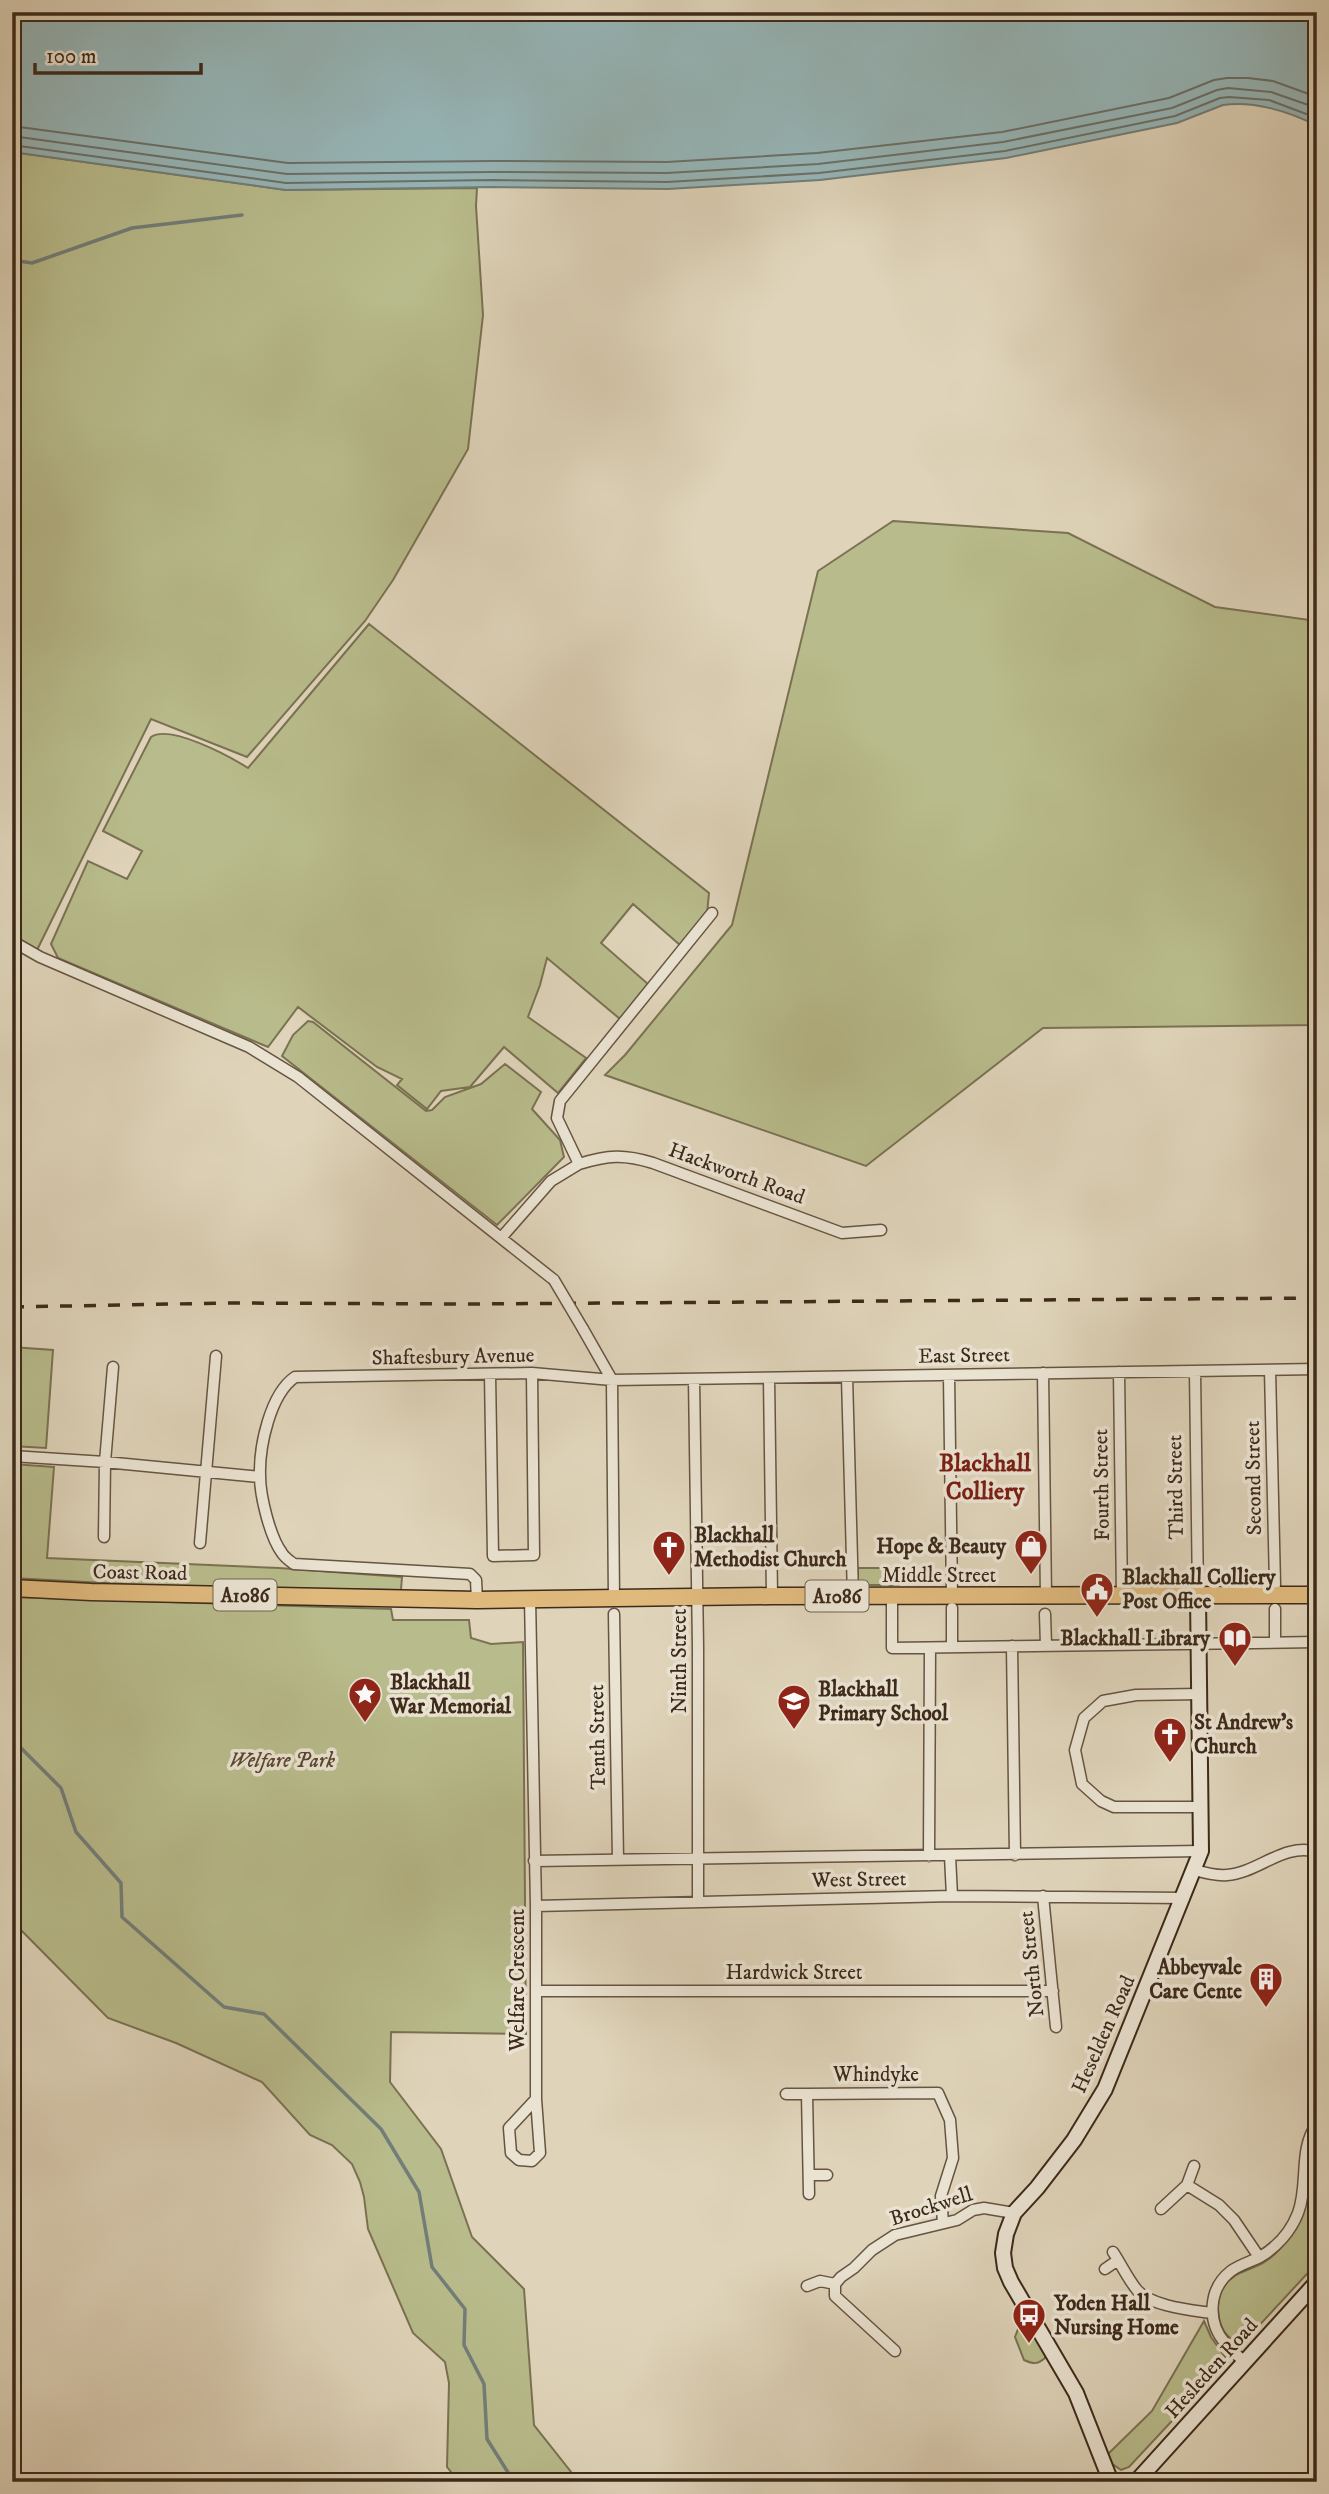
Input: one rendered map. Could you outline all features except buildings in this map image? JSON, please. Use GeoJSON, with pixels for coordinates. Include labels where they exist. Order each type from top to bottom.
{"type":"FeatureCollection","features":[{"type":"Feature","properties":{"kind":"main road","name":"Coast Road"},"geometry":{"type":"LineString","coordinates":[[12,1588],[477,1600]]}},
{"type":"Feature","properties":{"kind":"main road","name":"Middle Street"},"geometry":{"type":"LineString","coordinates":[[477,1600],[530,1598],[614,1607],[697,1597],[892,1596],[952,1602],[1046,1597],[1317,1595]]}},
{"type":"Feature","properties":{"kind":"street"},"geometry":{"type":"LineString","coordinates":[[579,1164],[557,1118],[560,1101],[712,913]]}},
{"type":"Feature","properties":{"kind":"street"},"geometry":{"type":"LineString","coordinates":[[12,941],[40,957],[249,1047],[298,1077],[554,1280],[612,1380]]}},
{"type":"Feature","properties":{"kind":"street","name":"Hackworth Road"},"geometry":{"type":"LineString","coordinates":[[501,1238],[551,1181],[579,1164],[600,1157],[627,1155],[842,1233],[881,1230]]}},
{"type":"Feature","properties":{"kind":"street"},"geometry":{"type":"LineString","coordinates":[[200,1543],[216,1356]]}},
{"type":"Feature","properties":{"kind":"street"},"geometry":{"type":"LineString","coordinates":[[104,1537],[105,1462],[113,1367]]}},
{"type":"Feature","properties":{"kind":"street","name":"East Street"},"geometry":{"type":"LineString","coordinates":[[612,1380],[1317,1369]]}},
{"type":"Feature","properties":{"kind":"street","name":"Second Street"},"geometry":{"type":"LineString","coordinates":[[1270,1370],[1275,1585]]}},
{"type":"Feature","properties":{"kind":"street","name":"Third Street"},"geometry":{"type":"LineString","coordinates":[[1195,1371],[1199,1643]]}},
{"type":"Feature","properties":{"kind":"street","name":"Fourth Street"},"geometry":{"type":"LineString","coordinates":[[1119,1372],[1122,1596]]}},
{"type":"Feature","properties":{"kind":"street"},"geometry":{"type":"LineString","coordinates":[[490,1374],[492,1556],[534,1555],[532,1373]]}},
{"type":"Feature","properties":{"kind":"street","name":"Shaftesbury Avenue"},"geometry":{"type":"LineString","coordinates":[[260,1477],[262,1448],[272,1410],[284,1385],[295,1377],[532,1373],[612,1380]]}},
{"type":"Feature","properties":{"kind":"street"},"geometry":{"type":"LineString","coordinates":[[1043,1373],[1046,1597]]}},
{"type":"Feature","properties":{"kind":"street"},"geometry":{"type":"LineString","coordinates":[[949,1375],[952,1647]]}},
{"type":"Feature","properties":{"kind":"street"},"geometry":{"type":"LineString","coordinates":[[847,1377],[853,1596]]}},
{"type":"Feature","properties":{"kind":"street"},"geometry":{"type":"LineString","coordinates":[[769,1378],[772,1596]]}},
{"type":"Feature","properties":{"kind":"street","name":"Ninth Street"},"geometry":{"type":"LineString","coordinates":[[694,1379],[698,1901]]}},
{"type":"Feature","properties":{"kind":"street","name":"Tenth Street"},"geometry":{"type":"LineString","coordinates":[[612,1380],[618,1860]]}},
{"type":"Feature","properties":{"kind":"street"},"geometry":{"type":"LineString","coordinates":[[12,1457],[105,1462],[260,1477],[268,1521],[282,1554],[294,1564],[470,1574],[476,1580],[477,1600]]}},
{"type":"Feature","properties":{"kind":"street"},"geometry":{"type":"LineString","coordinates":[[892,1596],[892,1648],[1317,1642]]}},
{"type":"Feature","properties":{"kind":"street","name":"Welfare Crescent"},"geometry":{"type":"LineString","coordinates":[[530,1598],[536,1906],[536,2099],[540,2153],[532,2161],[519,2160],[511,2153],[509,2128],[536,2099]]}},
{"type":"Feature","properties":{"kind":"street"},"geometry":{"type":"LineString","coordinates":[[1275,1609],[1275,1642]]}},
{"type":"Feature","properties":{"kind":"street"},"geometry":{"type":"LineString","coordinates":[[1045,1614],[1046,1645]]}},
{"type":"Feature","properties":{"kind":"street","name":"Heselden Road"},"geometry":{"type":"LineString","coordinates":[[1111,2482],[1076,2393],[1021,2300],[1005,2268],[1003,2253],[1006,2234],[1014,2213],[1037,2189],[1074,2140],[1105,2089],[1195,1870],[1201,1851],[1199,1643]]}},
{"type":"Feature","properties":{"kind":"street"},"geometry":{"type":"LineString","coordinates":[[1012,1646],[1015,1855]]}},
{"type":"Feature","properties":{"kind":"street"},"geometry":{"type":"LineString","coordinates":[[929,1856],[930,1648]]}},
{"type":"Feature","properties":{"kind":"street"},"geometry":{"type":"LineString","coordinates":[[1200,1693],[1136,1695],[1103,1701],[1084,1718],[1075,1750],[1082,1784],[1101,1801],[1114,1807],[1201,1807]]}},
{"type":"Feature","properties":{"kind":"street"},"geometry":{"type":"LineString","coordinates":[[534,1861],[1201,1851]]}},
{"type":"Feature","properties":{"kind":"street"},"geometry":{"type":"LineString","coordinates":[[1195,1870],[1228,1875],[1287,1852],[1317,1852]]}},
{"type":"Feature","properties":{"kind":"street"},"geometry":{"type":"LineString","coordinates":[[950,1856],[952,1896]]}},
{"type":"Feature","properties":{"kind":"street","name":"West Street"},"geometry":{"type":"LineString","coordinates":[[536,1906],[952,1896],[1184,1898]]}},
{"type":"Feature","properties":{"kind":"street","name":"North Street"},"geometry":{"type":"LineString","coordinates":[[1043,1896],[1056,2027]]}},
{"type":"Feature","properties":{"kind":"street","name":"Hardwick Street"},"geometry":{"type":"LineString","coordinates":[[536,1991],[1053,1991]]}},
{"type":"Feature","properties":{"kind":"street","name":"Whindyke"},"geometry":{"type":"LineString","coordinates":[[786,2094],[938,2094],[950,2120],[953,2158],[941,2196],[943,2223]]}},
{"type":"Feature","properties":{"kind":"street","name":"Whindyke"},"geometry":{"type":"LineString","coordinates":[[807,2094],[809,2194]]}},
{"type":"Feature","properties":{"kind":"street"},"geometry":{"type":"LineString","coordinates":[[1244,2362],[1224,2343],[1211,2313],[1213,2297],[1219,2284],[1230,2272],[1259,2257],[1284,2237],[1298,2212],[1309,2137],[1317,2124]]}},
{"type":"Feature","properties":{"kind":"street"},"geometry":{"type":"LineString","coordinates":[[1161,2209],[1187,2185],[1194,2166]]}},
{"type":"Feature","properties":{"kind":"street"},"geometry":{"type":"LineString","coordinates":[[809,2175],[827,2175]]}},
{"type":"Feature","properties":{"kind":"street"},"geometry":{"type":"LineString","coordinates":[[1187,2185],[1219,2206],[1234,2220],[1259,2257]]}},
{"type":"Feature","properties":{"kind":"street","name":"Brockwell"},"geometry":{"type":"LineString","coordinates":[[835,2284],[872,2250],[895,2235],[957,2220],[973,2210],[984,2208],[1014,2213]]}},
{"type":"Feature","properties":{"kind":"street"},"geometry":{"type":"LineString","coordinates":[[1105,2269],[1115,2256],[1138,2292],[1150,2299],[1179,2308],[1211,2313]]}},
{"type":"Feature","properties":{"kind":"street"},"geometry":{"type":"LineString","coordinates":[[807,2286],[820,2281],[835,2284],[835,2295],[895,2351]]}},
{"type":"Feature","properties":{"kind":"street","name":"Hesleden Road"},"geometry":{"type":"LineString","coordinates":[[1136,2482],[1317,2282]]}},
{"type":"Feature","properties":{"kind":"green space"},"geometry":{"type":"Polygon","coordinates":[[[12,152],[286,190],[477,188],[483,315],[468,449],[393,580],[365,621],[247,757],[151,719],[35,954],[12,941],[12,152]]]}},
{"type":"Feature","properties":{"kind":"green space"},"geometry":{"type":"Polygon","coordinates":[[[893,521],[1068,533],[1215,607],[1317,621],[1317,1025],[1043,1028],[866,1166],[605,1075],[625,1055],[732,925],[818,571],[893,521]]]}},
{"type":"Feature","properties":{"kind":"green space"},"geometry":{"type":"Polygon","coordinates":[[[369,624],[709,893],[707,914],[680,945],[633,904],[601,943],[648,984],[620,1019],[547,958],[528,1017],[586,1058],[558,1093],[504,1047],[470,1087],[441,1091],[427,1109],[397,1085],[402,1079],[377,1067],[298,1007],[268,1047],[58,958],[51,944],[88,861],[127,879],[142,851],[103,831],[151,737],[160,734],[185,738],[214,749],[248,768],[369,624]]]}},
{"type":"Feature","properties":{"kind":"green space"},"geometry":{"type":"Polygon","coordinates":[[[308,1021],[313,1022],[426,1111],[432,1110],[445,1097],[481,1084],[505,1064],[541,1092],[532,1109],[560,1140],[564,1157],[497,1225],[282,1056],[293,1035],[308,1021]]]}},
{"type":"Feature","properties":{"kind":"green space"},"geometry":{"type":"Polygon","coordinates":[[[12,1347],[53,1350],[46,1448],[12,1446],[12,1347]]]}},
{"type":"Feature","properties":{"kind":"green space"},"geometry":{"type":"Polygon","coordinates":[[[12,1464],[54,1467],[47,1558],[279,1568],[402,1577],[401,1590],[198,1588],[12,1578],[12,1464]]]}},
{"type":"Feature","properties":{"kind":"green space"},"geometry":{"type":"Polygon","coordinates":[[[858,1568],[899,1568],[899,1585],[858,1585],[858,1568]]]}},
{"type":"Feature","properties":{"kind":"green space","name":"Welfare Park"},"geometry":{"type":"Polygon","coordinates":[[[12,1597],[391,1609],[393,1620],[469,1620],[471,1638],[491,1644],[523,1642],[526,2034],[391,2032],[390,2082],[441,2149],[472,2237],[524,2289],[534,2425],[579,2482],[459,2482],[447,2467],[449,2383],[445,2362],[413,2333],[368,2229],[364,2197],[352,2164],[332,2145],[310,2135],[262,2082],[176,2043],[108,2018],[12,1921],[12,1597]]]}},
{"type":"Feature","properties":{"kind":"green space"},"geometry":{"type":"Polygon","coordinates":[[[1306,2203],[1317,2206],[1317,2263],[1243,2343],[1235,2341],[1223,2329],[1220,2320],[1220,2293],[1233,2277],[1273,2256],[1290,2235],[1306,2203]]]}},
{"type":"Feature","properties":{"kind":"green space"},"geometry":{"type":"Polygon","coordinates":[[[1204,2321],[1211,2337],[1228,2361],[1129,2467],[1121,2470],[1111,2463],[1108,2454],[1152,2411],[1204,2321]]]}},
{"type":"Feature","properties":{"kind":"green space"},"geometry":{"type":"Polygon","coordinates":[[[1028,2326],[1045,2351],[1045,2358],[1037,2363],[1024,2360],[1015,2337],[1018,2329],[1028,2326]]]}},
{"type":"Feature","properties":{"kind":"water"},"geometry":{"type":"Polygon","coordinates":[[[12,12],[1317,12],[1317,126],[1271,108],[1235,104],[1223,105],[1177,123],[1006,158],[820,180],[668,189],[492,187],[286,190],[12,152],[12,12]]]}},
{"type":"Feature","properties":{"kind":"waterway"},"geometry":{"type":"LineString","coordinates":[[12,260],[32,263],[132,228],[242,215]]}},
{"type":"Feature","properties":{"kind":"waterway"},"geometry":{"type":"LineString","coordinates":[[12,1739],[61,1788],[76,1832],[121,1883],[122,1917],[224,2007],[264,2014],[381,2129],[419,2192],[432,2267],[465,2309],[464,2345],[484,2384],[487,2439],[514,2482]]}},
{"type":"Feature","properties":{"kind":"railway"},"geometry":{"type":"LineString","coordinates":[[12,1307],[227,1303],[468,1304],[1317,1298]]}},
{"type":"Feature","properties":{"kind":"place","name":"Hope & Beauty"},"geometry":{"type":"Point","coordinates":[1031,1576]}},
{"type":"Feature","properties":{"kind":"place","name":"Blackhall Methodist Church"},"geometry":{"type":"Point","coordinates":[669,1577]}},
{"type":"Feature","properties":{"kind":"place","name":"Blackhall Colliery Post Office"},"geometry":{"type":"Point","coordinates":[1097,1619]}},
{"type":"Feature","properties":{"kind":"place","name":"Blackhall Library"},"geometry":{"type":"Point","coordinates":[1235,1668]}},
{"type":"Feature","properties":{"kind":"place","name":"Blackhall War Memorial"},"geometry":{"type":"Point","coordinates":[365,1724]}},
{"type":"Feature","properties":{"kind":"place","name":"Blackhall Primary School"},"geometry":{"type":"Point","coordinates":[794,1731]}},
{"type":"Feature","properties":{"kind":"place","name":"St Andrew's Church"},"geometry":{"type":"Point","coordinates":[1170,1764]}},
{"type":"Feature","properties":{"kind":"place","name":"Abbeyvale Care Cente"},"geometry":{"type":"Point","coordinates":[1266,2009]}},
{"type":"Feature","properties":{"kind":"place","name":"Yoden Hall Nursing Home"},"geometry":{"type":"Point","coordinates":[1029,2345]}},
{"type":"Feature","properties":{"kind":"district","name":"Blackhall Colliery"},"geometry":{"type":"Point","coordinates":[985,1477]}}]}
